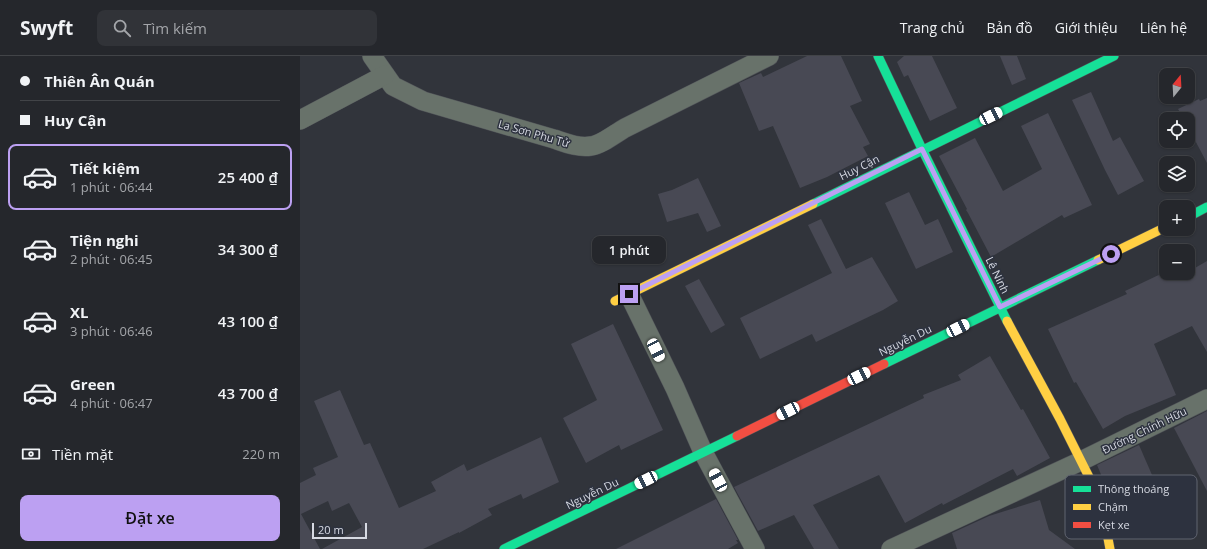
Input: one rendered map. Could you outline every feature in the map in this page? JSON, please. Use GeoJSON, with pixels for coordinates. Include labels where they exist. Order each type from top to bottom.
{"type":"FeatureCollection","features":[{"type":"Feature","properties":{"kind":"street","name":"La Sơn Phu Tử"},"geometry":{"type":"LineString","coordinates":[[372,56],[393,86],[423,102],[554,139],[570,145],[592,146],[769,56]]}},
{"type":"Feature","properties":{"kind":"street","name":"Lê Ninh"},"geometry":{"type":"LineString","coordinates":[[878,56],[1000,307],[1088,475]]}},
{"type":"Feature","properties":{"kind":"street","name":"Huy Cận"},"geometry":{"type":"LineString","coordinates":[[622,298],[922,149],[1114,56]]}},
{"type":"Feature","properties":{"kind":"street"},"geometry":{"type":"LineString","coordinates":[[300,120],[385,75]]}},
{"type":"Feature","properties":{"kind":"street"},"geometry":{"type":"LineString","coordinates":[[1195,213],[1207,207]]}},
{"type":"Feature","properties":{"kind":"street","name":"Nguyễn Du"},"geometry":{"type":"LineString","coordinates":[[504,549],[1159,230]]}},
{"type":"Feature","properties":{"kind":"street"},"geometry":{"type":"LineString","coordinates":[[622,298],[674,388],[703,452],[755,549]]}},
{"type":"Feature","properties":{"kind":"street","name":"Đường Chính Hữu"},"geometry":{"type":"LineString","coordinates":[[891,549],[1081,461],[1207,399]]}},
{"type":"Feature","properties":{"kind":"street","name":"Lê Ninh"},"geometry":{"type":"LineString","coordinates":[[1108,539],[1110,549]]}},
{"type":"Feature","properties":{"kind":"building"},"geometry":{"type":"Polygon","coordinates":[[[807,56],[841,56],[862,101],[850,106],[870,144],[863,147],[868,156],[827,177],[800,188],[773,126],[759,131],[739,83],[761,73],[763,77],[807,56]]]}},
{"type":"Feature","properties":{"kind":"building"},"geometry":{"type":"Polygon","coordinates":[[[904,56],[932,56],[957,108],[930,121],[908,75],[904,77],[897,62],[904,56]]]}},
{"type":"Feature","properties":{"kind":"building"},"geometry":{"type":"Polygon","coordinates":[[[1000,56],[1017,56],[1026,79],[1012,85],[1000,56]]]}},
{"type":"Feature","properties":{"kind":"building"},"geometry":{"type":"Polygon","coordinates":[[[1091,92],[1113,141],[1120,137],[1144,181],[1118,195],[1072,100],[1091,92]]]}},
{"type":"Feature","properties":{"kind":"building"},"geometry":{"type":"Polygon","coordinates":[[[1207,98],[1207,163],[1195,140],[1195,112],[1180,112],[1178,109],[1188,104],[1195,104],[1195,101],[1199,99],[1200,101],[1207,98]]]}},
{"type":"Feature","properties":{"kind":"building"},"geometry":{"type":"Polygon","coordinates":[[[1048,113],[1092,205],[1064,218],[1062,215],[991,257],[939,156],[975,138],[1003,191],[1042,169],[1021,126],[1048,113]]]}},
{"type":"Feature","properties":{"kind":"building"},"geometry":{"type":"Polygon","coordinates":[[[698,178],[721,226],[707,232],[698,213],[667,222],[658,194],[672,190],[698,178]]]}},
{"type":"Feature","properties":{"kind":"building"},"geometry":{"type":"Polygon","coordinates":[[[909,192],[925,225],[938,219],[953,252],[916,269],[885,203],[909,192]]]}},
{"type":"Feature","properties":{"kind":"building"},"geometry":{"type":"Polygon","coordinates":[[[821,219],[846,269],[872,257],[898,301],[883,310],[816,342],[812,334],[760,359],[740,318],[832,273],[808,225],[821,219]]]}},
{"type":"Feature","properties":{"kind":"building"},"geometry":{"type":"Polygon","coordinates":[[[1207,261],[1207,352],[1192,326],[1154,344],[1176,395],[1125,416],[1103,429],[1076,382],[1074,383],[1048,329],[1127,294],[1125,291],[1159,275],[1159,280],[1195,280],[1195,268],[1207,261]]]}},
{"type":"Feature","properties":{"kind":"building"},"geometry":{"type":"Polygon","coordinates":[[[699,279],[725,325],[711,333],[685,286],[699,279]]]}},
{"type":"Feature","properties":{"kind":"building"},"geometry":{"type":"Polygon","coordinates":[[[613,324],[663,430],[621,450],[619,445],[586,463],[563,418],[597,400],[571,344],[613,324]]]}},
{"type":"Feature","properties":{"kind":"building"},"geometry":{"type":"Polygon","coordinates":[[[990,356],[1021,410],[1023,409],[1050,458],[1017,476],[1013,469],[943,505],[942,503],[905,523],[879,475],[813,505],[839,549],[814,549],[794,515],[758,531],[734,487],[924,398],[923,395],[961,380],[958,375],[990,356]]]}},
{"type":"Feature","properties":{"kind":"building"},"geometry":{"type":"Polygon","coordinates":[[[340,390],[364,445],[370,443],[399,508],[436,491],[431,482],[464,464],[467,471],[541,437],[559,482],[523,499],[521,494],[488,509],[492,515],[459,533],[423,549],[322,549],[362,527],[349,503],[332,511],[328,501],[301,514],[320,549],[300,549],[300,483],[316,475],[313,468],[338,457],[314,401],[340,390]]]}},
{"type":"Feature","properties":{"kind":"building"},"geometry":{"type":"Polygon","coordinates":[[[1207,411],[1207,491],[1174,428],[1207,411]]]}},
{"type":"Feature","properties":{"kind":"building"},"geometry":{"type":"Polygon","coordinates":[[[1139,445],[1152,475],[1101,475],[1097,465],[1139,445]]]}},
{"type":"Feature","properties":{"kind":"building"},"geometry":{"type":"Polygon","coordinates":[[[716,499],[738,540],[736,540],[738,543],[728,549],[616,549],[716,499]]]}},
{"type":"Feature","properties":{"kind":"building"},"geometry":{"type":"Polygon","coordinates":[[[1040,500],[1049,530],[1075,549],[957,549],[952,533],[989,516],[1040,500]]]}},
{"type":"Feature","properties":{"kind":"traffic: fast"},"geometry":{"type":"LineString","coordinates":[[878,56],[1007,321]]}},
{"type":"Feature","properties":{"kind":"traffic: fast"},"geometry":{"type":"LineString","coordinates":[[813,204],[1114,56]]}},
{"type":"Feature","properties":{"kind":"traffic: fast"},"geometry":{"type":"LineString","coordinates":[[1195,213],[1207,207]]}},
{"type":"Feature","properties":{"kind":"traffic: fast"},"geometry":{"type":"LineString","coordinates":[[884,364],[1098,260]]}},
{"type":"Feature","properties":{"kind":"traffic: fast"},"geometry":{"type":"LineString","coordinates":[[504,549],[737,436]]}},
{"type":"Feature","properties":{"kind":"traffic: slow"},"geometry":{"type":"LineString","coordinates":[[615,301],[813,204]]}},
{"type":"Feature","properties":{"kind":"traffic: slow"},"geometry":{"type":"LineString","coordinates":[[1098,260],[1159,230]]}},
{"type":"Feature","properties":{"kind":"traffic: slow"},"geometry":{"type":"LineString","coordinates":[[1007,321],[1060,419],[1088,475]]}},
{"type":"Feature","properties":{"kind":"traffic: slow"},"geometry":{"type":"LineString","coordinates":[[1108,539],[1110,549]]}},
{"type":"Feature","properties":{"kind":"traffic: jam"},"geometry":{"type":"LineString","coordinates":[[737,436],[884,364]]}},
{"type":"Feature","properties":{"kind":"route"},"geometry":{"type":"LineString","coordinates":[[629,294],[922,149],[1000,307],[1111,254]]}}]}
